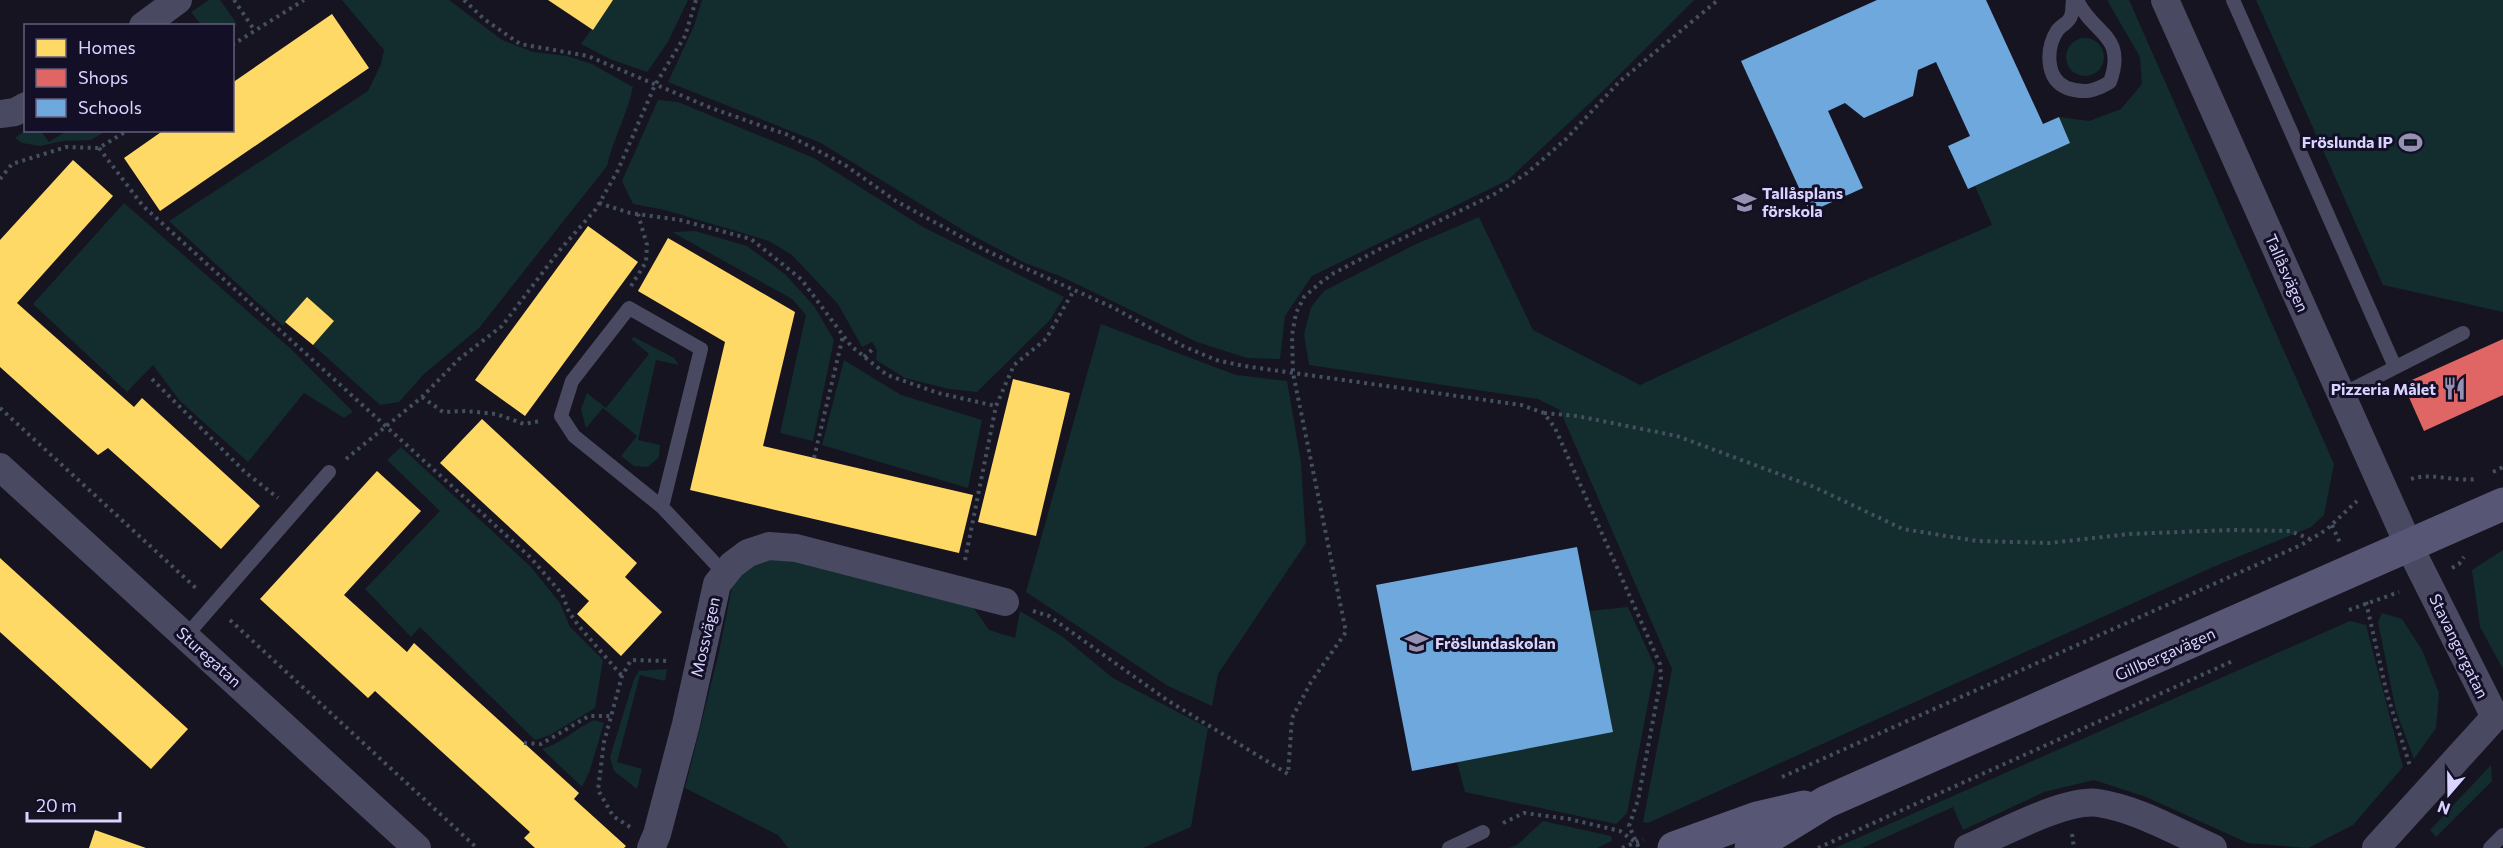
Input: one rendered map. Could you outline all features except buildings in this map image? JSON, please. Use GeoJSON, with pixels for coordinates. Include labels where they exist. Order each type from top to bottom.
{"type":"FeatureCollection","features":[{"type":"Feature","properties":{"kind":"street"},"geometry":{"type":"LineString","coordinates":[[146,24],[178,0]]}},
{"type":"Feature","properties":{"kind":"street","name":"Tallåsvägen"},"geometry":{"type":"LineString","coordinates":[[2164,0],[2409,546]]}},
{"type":"Feature","properties":{"kind":"street"},"geometry":{"type":"LineString","coordinates":[[0,114],[15,112],[24,107]]}},
{"type":"Feature","properties":{"kind":"street","name":"Sturegatan"},"geometry":{"type":"LineString","coordinates":[[0,467],[417,848]]}},
{"type":"Feature","properties":{"kind":"street","name":"Gillbergavägen"},"geometry":{"type":"LineString","coordinates":[[1751,848],[1826,802],[2503,504]]}},
{"type":"Feature","properties":{"kind":"street","name":"Mossvägen"},"geometry":{"type":"LineString","coordinates":[[652,844],[699,665],[717,584],[732,565],[748,553],[769,546],[796,548],[1005,602]]}},
{"type":"Feature","properties":{"kind":"street","name":"Stavangergatan"},"geometry":{"type":"LineString","coordinates":[[2376,848],[2499,720],[2409,546]]}},
{"type":"Feature","properties":{"kind":"street","name":"Gillbergavägen"},"geometry":{"type":"LineString","coordinates":[[1660,843],[1826,802]]}},
{"type":"Feature","properties":{"kind":"street"},"geometry":{"type":"LineString","coordinates":[[1968,848],[2043,815],[2068,807],[2096,802],[2130,812],[2213,848]]}},
{"type":"Feature","properties":{"kind":"lane"},"geometry":{"type":"LineString","coordinates":[[2075,0],[2113,45],[2116,64],[2110,82],[2094,91],[2080,91],[2064,87],[2052,75],[2049,56],[2052,42],[2058,30],[2070,18],[2075,0]]}},
{"type":"Feature","properties":{"kind":"lane"},"geometry":{"type":"LineString","coordinates":[[2233,0],[2395,367]]}},
{"type":"Feature","properties":{"kind":"lane"},"geometry":{"type":"LineString","coordinates":[[662,507],[700,349],[629,308],[572,381],[561,416],[574,436],[662,507],[725,574]]}},
{"type":"Feature","properties":{"kind":"lane"},"geometry":{"type":"LineString","coordinates":[[2341,394],[2463,333]]}},
{"type":"Feature","properties":{"kind":"lane"},"geometry":{"type":"LineString","coordinates":[[186,636],[215,606],[329,472]]}},
{"type":"Feature","properties":{"kind":"lane"},"geometry":{"type":"LineString","coordinates":[[1449,848],[1483,832]]}},
{"type":"Feature","properties":{"kind":"lane"},"geometry":{"type":"LineString","coordinates":[[2490,848],[2503,835]]}},
{"type":"Feature","properties":{"kind":"path"},"geometry":{"type":"LineString","coordinates":[[234,0],[255,31]]}},
{"type":"Feature","properties":{"kind":"path"},"geometry":{"type":"LineString","coordinates":[[234,44],[304,0]]}},
{"type":"Feature","properties":{"kind":"path"},"geometry":{"type":"LineString","coordinates":[[464,0],[484,19],[520,44],[588,56],[711,108],[788,135],[845,165],[897,201],[952,233],[1112,307],[1183,346],[1216,360],[1244,366],[1521,405],[1544,412],[1677,436],[1814,487],[1903,529],[1977,541],[2050,543],[2129,534],[2230,530],[2290,531],[2310,539]]}},
{"type":"Feature","properties":{"kind":"path"},"geometry":{"type":"LineString","coordinates":[[329,472],[422,398],[459,359],[502,326],[534,282],[599,203],[618,170],[655,85],[685,36],[696,0]]}},
{"type":"Feature","properties":{"kind":"path"},"geometry":{"type":"LineString","coordinates":[[1005,602],[1049,616],[1167,700],[1288,774],[1292,718],[1311,682],[1346,632],[1293,373],[1292,334],[1296,313],[1304,297],[1334,273],[1484,200],[1527,173],[1566,139],[1619,82],[1718,0]]}},
{"type":"Feature","properties":{"kind":"path"},"geometry":{"type":"LineString","coordinates":[[0,179],[12,164],[66,147],[99,148],[125,132]]}},
{"type":"Feature","properties":{"kind":"path"},"geometry":{"type":"LineString","coordinates":[[99,148],[143,206],[530,557],[562,594],[569,612],[578,625],[604,652],[622,676]]}},
{"type":"Feature","properties":{"kind":"path"},"geometry":{"type":"LineString","coordinates":[[599,203],[638,214],[680,220],[751,239],[801,279],[850,346],[887,375],[938,393],[996,406]]}},
{"type":"Feature","properties":{"kind":"path"},"geometry":{"type":"LineString","coordinates":[[629,308],[631,285],[646,262],[647,245],[638,214]]}},
{"type":"Feature","properties":{"kind":"path"},"geometry":{"type":"LineString","coordinates":[[959,591],[996,406],[1014,365],[1046,339],[1074,290]]}},
{"type":"Feature","properties":{"kind":"path"},"geometry":{"type":"LineString","coordinates":[[814,458],[843,335]]}},
{"type":"Feature","properties":{"kind":"path"},"geometry":{"type":"LineString","coordinates":[[864,357],[875,346]]}},
{"type":"Feature","properties":{"kind":"path"},"geometry":{"type":"LineString","coordinates":[[152,379],[245,472],[295,512]]}},
{"type":"Feature","properties":{"kind":"path"},"geometry":{"type":"LineString","coordinates":[[422,398],[443,412],[466,411],[496,414],[524,424],[561,416]]}},
{"type":"Feature","properties":{"kind":"path"},"geometry":{"type":"LineString","coordinates":[[0,408],[477,848]]}},
{"type":"Feature","properties":{"kind":"path"},"geometry":{"type":"LineString","coordinates":[[1544,412],[1555,428],[1660,664],[1661,678],[1638,800],[1629,826],[1639,848]]}},
{"type":"Feature","properties":{"kind":"path"},"geometry":{"type":"LineString","coordinates":[[1778,779],[2310,539],[2326,530],[2349,507],[2384,489],[2415,477],[2462,481],[2476,479],[2503,467]]}},
{"type":"Feature","properties":{"kind":"path"},"geometry":{"type":"LineString","coordinates":[[2342,612],[2426,580],[2459,564],[2468,552]]}},
{"type":"Feature","properties":{"kind":"path"},"geometry":{"type":"LineString","coordinates":[[2367,604],[2387,694],[2407,761],[2425,796]]}},
{"type":"Feature","properties":{"kind":"path"},"geometry":{"type":"LineString","coordinates":[[1818,848],[2244,656]]}},
{"type":"Feature","properties":{"kind":"path"},"geometry":{"type":"LineString","coordinates":[[652,844],[613,816],[598,790],[604,742],[622,676],[631,660],[699,665]]}},
{"type":"Feature","properties":{"kind":"path"},"geometry":{"type":"LineString","coordinates":[[524,743],[541,744],[589,716],[611,716]]}},
{"type":"Feature","properties":{"kind":"path"},"geometry":{"type":"LineString","coordinates":[[1483,832],[1524,813],[1569,819],[1620,831],[1636,842]]}},
{"type":"Feature","properties":{"kind":"path"},"geometry":{"type":"LineString","coordinates":[[1622,848],[1636,842],[1660,843]]}},
{"type":"Feature","properties":{"kind":"green space"},"geometry":{"type":"Polygon","coordinates":[[[209,0],[220,0],[237,24],[234,27],[234,24],[200,24],[191,12],[209,0]]]}},
{"type":"Feature","properties":{"kind":"green space"},"geometry":{"type":"Polygon","coordinates":[[[342,0],[449,0],[502,40],[533,52],[567,56],[592,64],[633,87],[607,166],[479,328],[424,374],[399,402],[380,405],[313,345],[334,321],[307,298],[283,326],[169,221],[368,91],[381,64],[384,50],[342,0]]]}},
{"type":"Feature","properties":{"kind":"green space"},"geometry":{"type":"Polygon","coordinates":[[[613,0],[688,0],[668,42],[647,72],[610,59],[581,44],[613,0]]]}},
{"type":"Feature","properties":{"kind":"green space"},"geometry":{"type":"Polygon","coordinates":[[[702,0],[1694,0],[1606,88],[1508,180],[1312,276],[1285,316],[1280,359],[1247,358],[1197,342],[1060,276],[1025,263],[966,232],[821,143],[668,82],[694,26],[702,0]]]}},
{"type":"Feature","properties":{"kind":"green space"},"geometry":{"type":"Polygon","coordinates":[[[2107,0],[2129,0],[2334,464],[2324,515],[2311,527],[2213,567],[1648,823],[1643,822],[1672,669],[1560,410],[1538,399],[1309,365],[1304,334],[1311,307],[1324,291],[1414,245],[1479,217],[1533,330],[1640,385],[1868,279],[1992,225],[1975,186],[2070,143],[2059,117],[2089,121],[2121,109],[2142,84],[2140,57],[2107,0]]]}},
{"type":"Feature","properties":{"kind":"green space","name":"Fröslunda IP"},"geometry":{"type":"Polygon","coordinates":[[[2256,0],[2503,0],[2503,312],[2383,285],[2256,0]]]}},
{"type":"Feature","properties":{"kind":"green space"},"geometry":{"type":"Polygon","coordinates":[[[2085,38],[2099,43],[2104,57],[2099,71],[2085,76],[2071,71],[2066,57],[2071,43],[2085,38]]]}},
{"type":"Feature","properties":{"kind":"green space"},"geometry":{"type":"Polygon","coordinates":[[[658,100],[678,102],[814,158],[923,227],[1064,297],[1050,320],[977,392],[949,389],[905,378],[876,360],[877,350],[872,342],[862,347],[838,304],[792,255],[769,241],[665,210],[633,204],[622,181],[658,100]]]}},
{"type":"Feature","properties":{"kind":"green space"},"geometry":{"type":"Polygon","coordinates":[[[24,131],[42,132],[49,142],[64,132],[104,132],[91,140],[63,141],[40,146],[22,143],[15,138],[24,131]]]}},
{"type":"Feature","properties":{"kind":"green space"},"geometry":{"type":"Polygon","coordinates":[[[124,203],[291,349],[353,412],[344,418],[304,393],[248,462],[180,401],[153,365],[127,392],[33,304],[124,203]]]}},
{"type":"Feature","properties":{"kind":"green space"},"geometry":{"type":"Polygon","coordinates":[[[695,231],[747,246],[785,274],[814,306],[834,340],[813,441],[780,433],[806,315],[792,299],[672,232],[695,231]]]}},
{"type":"Feature","properties":{"kind":"green space"},"geometry":{"type":"Polygon","coordinates":[[[1101,324],[1236,375],[1287,381],[1301,462],[1306,543],[1218,674],[1212,706],[1168,686],[1026,592],[1101,324]]]}},
{"type":"Feature","properties":{"kind":"green space"},"geometry":{"type":"Polygon","coordinates":[[[634,337],[674,358],[679,365],[656,360],[638,440],[660,445],[659,457],[648,467],[634,466],[621,456],[637,436],[603,408],[586,428],[581,409],[587,393],[606,408],[649,354],[631,339],[634,337]]]}},
{"type":"Feature","properties":{"kind":"green space"},"geometry":{"type":"Polygon","coordinates":[[[844,360],[901,395],[982,420],[968,488],[822,445],[844,360]]]}},
{"type":"Feature","properties":{"kind":"green space"},"geometry":{"type":"Polygon","coordinates":[[[401,447],[530,566],[560,603],[570,627],[603,660],[595,708],[550,735],[535,740],[420,627],[411,637],[365,589],[440,511],[387,460],[401,447]]]}},
{"type":"Feature","properties":{"kind":"green space"},"geometry":{"type":"Polygon","coordinates":[[[2503,550],[2503,669],[2480,627],[2472,570],[2503,550]]]}},
{"type":"Feature","properties":{"kind":"green space"},"geometry":{"type":"Polygon","coordinates":[[[779,555],[971,604],[989,630],[1015,638],[1020,611],[1063,637],[1113,678],[1208,728],[1191,827],[1143,848],[788,848],[778,835],[685,788],[719,652],[732,587],[751,560],[779,555]]]}},
{"type":"Feature","properties":{"kind":"green space"},"geometry":{"type":"Polygon","coordinates":[[[1628,607],[1655,667],[1627,813],[1616,824],[1465,792],[1457,762],[1613,732],[1589,611],[1628,607]]]}},
{"type":"Feature","properties":{"kind":"green space"},"geometry":{"type":"Polygon","coordinates":[[[2382,613],[2402,619],[2422,650],[2439,693],[2436,728],[2414,759],[2396,711],[2378,622],[2382,613]]]}},
{"type":"Feature","properties":{"kind":"green space"},"geometry":{"type":"Polygon","coordinates":[[[2350,621],[2366,625],[2403,767],[2353,825],[2308,848],[2248,843],[2146,797],[2094,780],[2044,792],[1963,830],[1953,807],[1862,848],[1835,848],[2350,621]]]}},
{"type":"Feature","properties":{"kind":"green space"},"geometry":{"type":"Polygon","coordinates":[[[667,669],[665,681],[640,675],[617,762],[642,769],[637,789],[614,771],[610,757],[634,679],[639,671],[667,669]]]}},
{"type":"Feature","properties":{"kind":"green space"},"geometry":{"type":"Polygon","coordinates":[[[594,720],[604,723],[590,770],[582,787],[542,749],[594,720]]]}},
{"type":"Feature","properties":{"kind":"green space"},"geometry":{"type":"Polygon","coordinates":[[[2491,765],[2492,781],[2436,837],[2430,830],[2491,765]]]}},
{"type":"Feature","properties":{"kind":"green space"},"geometry":{"type":"Polygon","coordinates":[[[1543,821],[1611,836],[1612,841],[1597,848],[1509,848],[1517,845],[1543,821]]]}},
{"type":"Feature","properties":{"kind":"place","name":"Fröslunda IP"},"geometry":{"type":"Point","coordinates":[2411,142]}},
{"type":"Feature","properties":{"kind":"place","name":"Tallåsplans förskola"},"geometry":{"type":"Point","coordinates":[1744,202]}},
{"type":"Feature","properties":{"kind":"place","name":"Pizzeria Målet"},"geometry":{"type":"Point","coordinates":[2454,389]}},
{"type":"Feature","properties":{"kind":"place","name":"Fröslundaskolan"},"geometry":{"type":"Point","coordinates":[1417,643]}}]}
